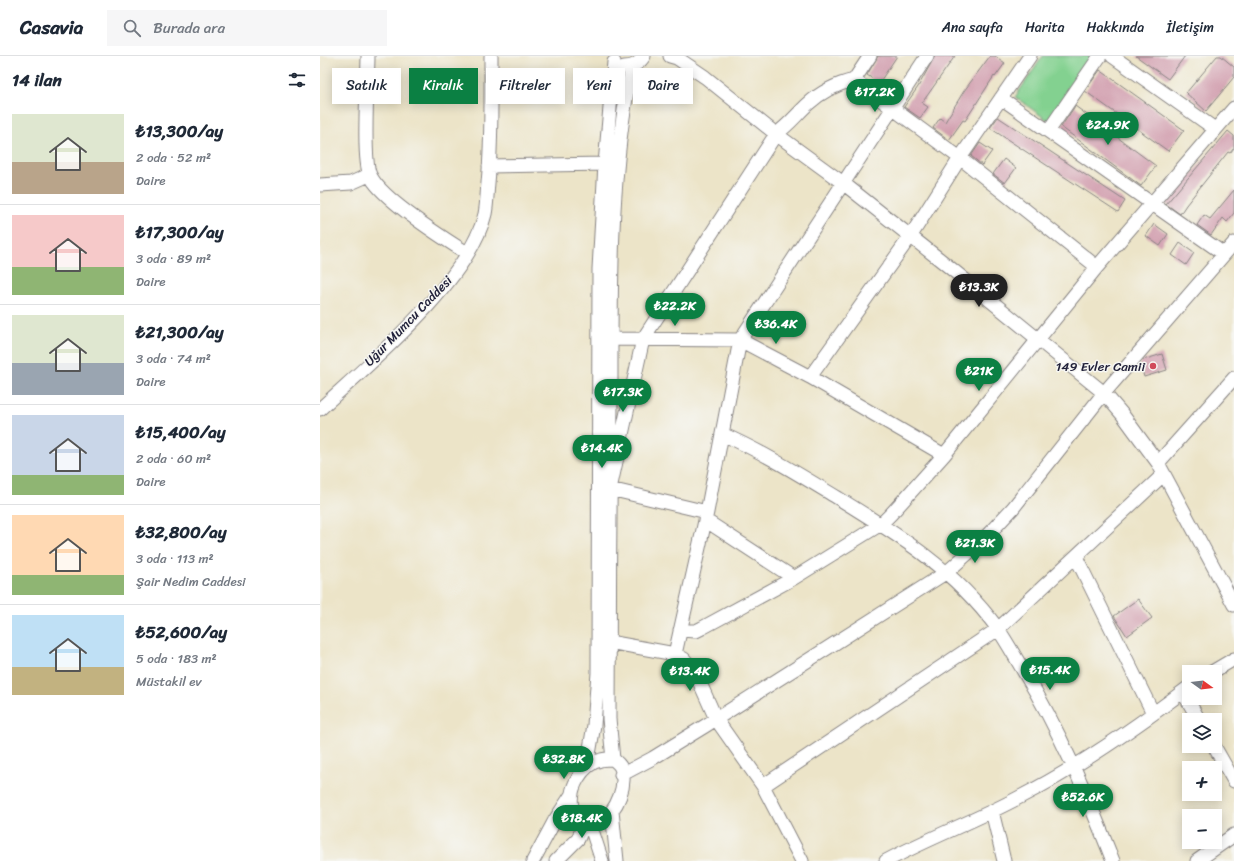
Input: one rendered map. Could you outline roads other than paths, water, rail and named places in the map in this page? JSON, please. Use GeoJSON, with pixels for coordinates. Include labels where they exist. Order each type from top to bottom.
{"type":"FeatureCollection","features":[{"type":"Feature","properties":{"kind":"street"},"geometry":{"type":"LineString","coordinates":[[368,56],[366,153],[369,175],[381,190],[428,228],[467,253]]}},
{"type":"Feature","properties":{"kind":"street","name":"Uğur Mumcu Caddesi"},"geometry":{"type":"LineString","coordinates":[[320,409],[386,347],[429,303],[457,269],[467,253],[485,214],[490,166],[491,56]]}},
{"type":"Feature","properties":{"kind":"street"},"geometry":{"type":"LineString","coordinates":[[612,59],[622,67],[632,67],[640,62],[644,56]]}},
{"type":"Feature","properties":{"kind":"street"},"geometry":{"type":"LineString","coordinates":[[670,56],[677,58],[705,77],[776,134],[843,183],[1104,393],[1122,414],[1161,468],[1234,605]]}},
{"type":"Feature","properties":{"kind":"street"},"geometry":{"type":"LineString","coordinates":[[610,489],[644,339],[776,134],[787,127],[807,105],[820,94],[834,86],[854,80],[870,56]]}},
{"type":"Feature","properties":{"kind":"street"},"geometry":{"type":"LineString","coordinates":[[675,654],[706,516],[740,340],[927,56]]}},
{"type":"Feature","properties":{"kind":"street"},"geometry":{"type":"LineString","coordinates":[[810,377],[910,237],[960,158],[1030,56]]}},
{"type":"Feature","properties":{"kind":"street"},"geometry":{"type":"LineString","coordinates":[[1049,130],[1100,56]]}},
{"type":"Feature","properties":{"kind":"street"},"geometry":{"type":"LineString","coordinates":[[1112,56],[1216,129]]}},
{"type":"Feature","properties":{"kind":"street"},"geometry":{"type":"LineString","coordinates":[[587,766],[594,725],[598,673],[598,269],[612,59]]}},
{"type":"Feature","properties":{"kind":"street"},"geometry":{"type":"LineString","coordinates":[[572,794],[572,808],[579,818],[588,820],[602,819],[612,811],[620,796],[621,767],[613,759],[609,719],[612,253],[618,165],[626,93],[632,67]]}},
{"type":"Feature","properties":{"kind":"street"},"geometry":{"type":"LineString","coordinates":[[854,80],[960,158],[1097,267]]}},
{"type":"Feature","properties":{"kind":"street"},"geometry":{"type":"LineString","coordinates":[[1001,98],[1049,130],[1151,204],[1224,254]]}},
{"type":"Feature","properties":{"kind":"street"},"geometry":{"type":"LineString","coordinates":[[680,630],[696,631],[702,628],[794,578],[881,524],[944,455],[1097,267],[1234,108]]}},
{"type":"Feature","properties":{"kind":"street"},"geometry":{"type":"LineString","coordinates":[[490,166],[604,164]]}},
{"type":"Feature","properties":{"kind":"street"},"geometry":{"type":"LineString","coordinates":[[320,184],[351,183],[369,175]]}},
{"type":"Feature","properties":{"kind":"street"},"geometry":{"type":"LineString","coordinates":[[621,775],[653,758],[716,719],[947,572],[984,540],[1013,508],[1104,393],[1234,243]]}},
{"type":"Feature","properties":{"kind":"street"},"geometry":{"type":"LineString","coordinates":[[611,339],[740,340],[810,377],[944,455]]}},
{"type":"Feature","properties":{"kind":"street"},"geometry":{"type":"LineString","coordinates":[[763,786],[998,629],[1076,557],[1161,468],[1234,378]]}},
{"type":"Feature","properties":{"kind":"street"},"geometry":{"type":"LineString","coordinates":[[722,434],[780,462],[881,524],[918,549],[947,572],[998,629],[1049,714],[1074,767],[1113,861]]}},
{"type":"Feature","properties":{"kind":"street"},"geometry":{"type":"LineString","coordinates":[[610,489],[706,516],[794,578]]}},
{"type":"Feature","properties":{"kind":"street"},"geometry":{"type":"LineString","coordinates":[[1076,557],[1153,713]]}},
{"type":"Feature","properties":{"kind":"street"},"geometry":{"type":"LineString","coordinates":[[609,642],[675,654],[684,659],[695,672],[716,719],[763,786],[802,861]]}},
{"type":"Feature","properties":{"kind":"street"},"geometry":{"type":"LineString","coordinates":[[1222,666],[1234,659]]}},
{"type":"Feature","properties":{"kind":"street"},"geometry":{"type":"LineString","coordinates":[[886,861],[907,856],[1074,767],[1182,693]]}},
{"type":"Feature","properties":{"kind":"street"},"geometry":{"type":"LineString","coordinates":[[1218,753],[1234,781]]}},
{"type":"Feature","properties":{"kind":"street"},"geometry":{"type":"LineString","coordinates":[[533,861],[552,825],[572,794],[580,774],[587,766],[600,760],[613,759]]}},
{"type":"Feature","properties":{"kind":"street"},"geometry":{"type":"LineString","coordinates":[[612,811],[617,861]]}},
{"type":"Feature","properties":{"kind":"street"},"geometry":{"type":"LineString","coordinates":[[992,811],[1004,861]]}},
{"type":"Feature","properties":{"kind":"street"},"geometry":{"type":"LineString","coordinates":[[588,820],[600,855]]}},
{"type":"Feature","properties":{"kind":"street"},"geometry":{"type":"LineString","coordinates":[[556,861],[578,838],[588,820]]}},
{"type":"Feature","properties":{"kind":"street"},"geometry":{"type":"LineString","coordinates":[[1197,861],[1234,835]]}},
{"type":"Feature","properties":{"kind":"place","name":"149 Evler Camii"},"geometry":{"type":"Point","coordinates":[1153,366]}}]}
